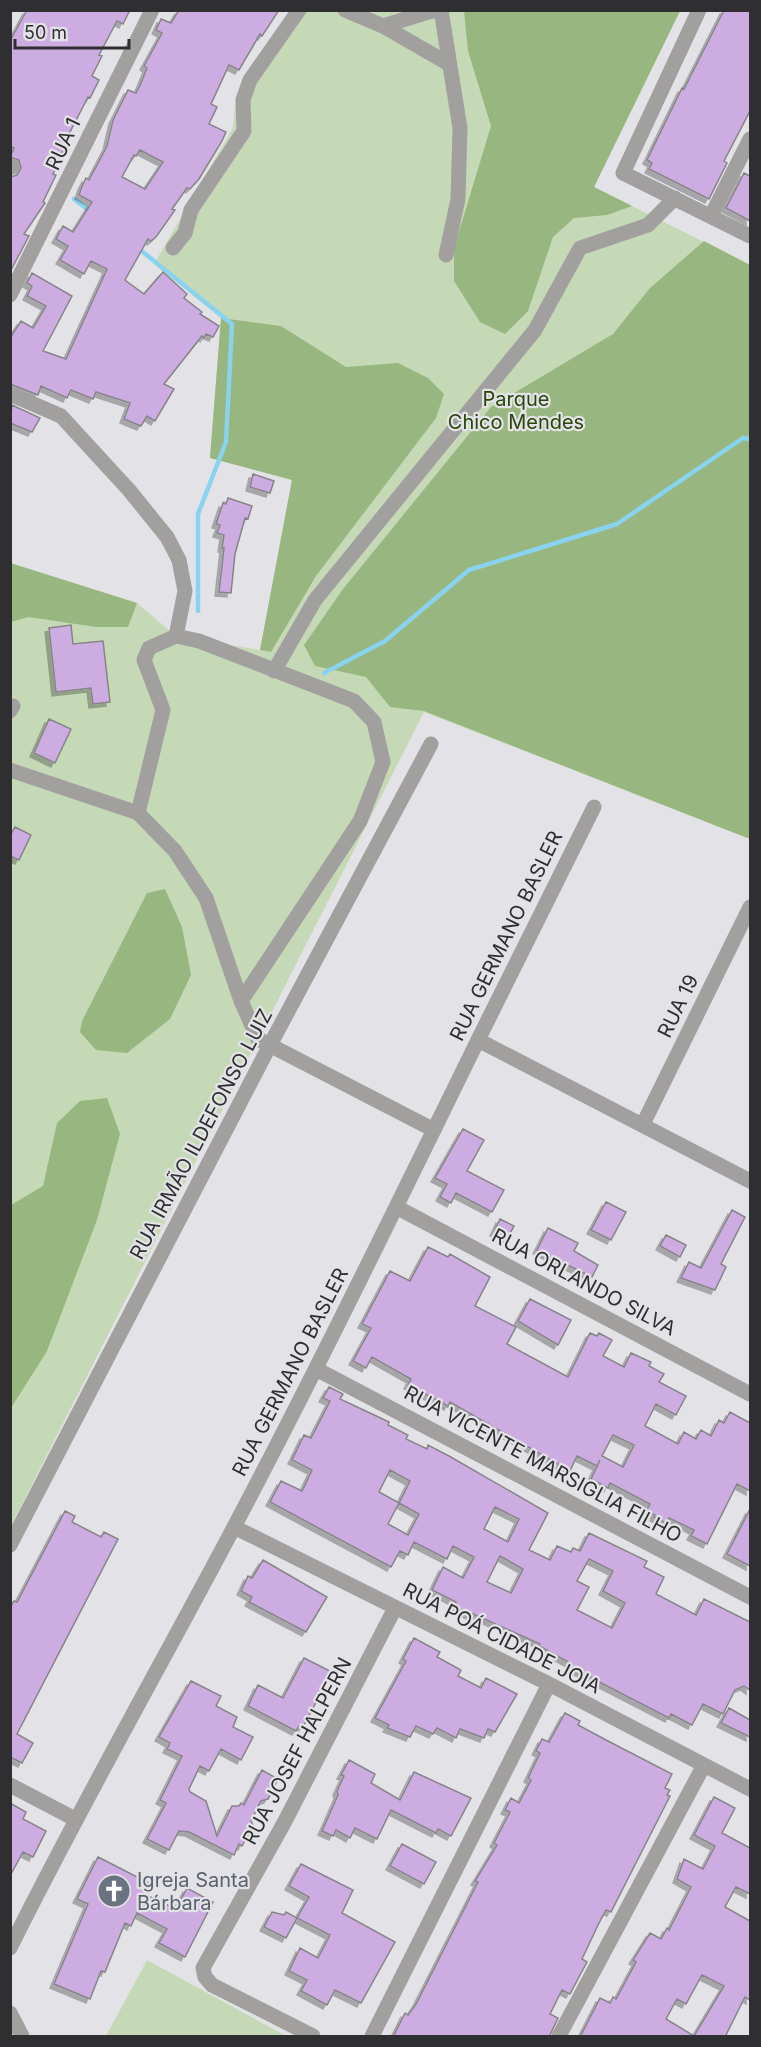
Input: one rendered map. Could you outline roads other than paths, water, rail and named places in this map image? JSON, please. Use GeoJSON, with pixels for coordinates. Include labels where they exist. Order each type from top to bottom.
{"type":"FeatureCollection","features":[{"type":"Feature","properties":{"kind":"street","name":"RUA 1"},"geometry":{"type":"LineString","coordinates":[[10,295],[152,10]]}},
{"type":"Feature","properties":{"kind":"street"},"geometry":{"type":"LineString","coordinates":[[173,248],[185,233],[191,210],[244,131],[243,100],[250,80],[299,10]]}},
{"type":"Feature","properties":{"kind":"street"},"geometry":{"type":"LineString","coordinates":[[345,10],[383,26],[449,64]]}},
{"type":"Feature","properties":{"kind":"street"},"geometry":{"type":"LineString","coordinates":[[383,26],[435,10]]}},
{"type":"Feature","properties":{"kind":"street"},"geometry":{"type":"LineString","coordinates":[[441,10],[460,128],[458,199],[446,255]]}},
{"type":"Feature","properties":{"kind":"street"},"geometry":{"type":"LineString","coordinates":[[699,10],[623,173],[750,236]]}},
{"type":"Feature","properties":{"kind":"street"},"geometry":{"type":"LineString","coordinates":[[711,216],[750,139]]}},
{"type":"Feature","properties":{"kind":"street"},"geometry":{"type":"LineString","coordinates":[[274,671],[315,600],[535,330],[580,248],[648,225],[675,198]]}},
{"type":"Feature","properties":{"kind":"street"},"geometry":{"type":"LineString","coordinates":[[10,394],[61,416],[129,490],[167,537],[178,560],[185,591],[176,636]]}},
{"type":"Feature","properties":{"kind":"street"},"geometry":{"type":"LineString","coordinates":[[138,813],[162,710],[144,660],[149,648],[176,636],[199,641],[354,701],[374,722],[382,762],[360,821],[241,1001]]}},
{"type":"Feature","properties":{"kind":"street","name":"RUA IRMÃO ILDEFONSO LUIZ"},"geometry":{"type":"LineString","coordinates":[[10,1545],[270,1045],[431,744]]}},
{"type":"Feature","properties":{"kind":"street"},"geometry":{"type":"LineString","coordinates":[[10,770],[138,813],[175,851],[206,898],[241,1001],[258,1039],[434,1130]]}},
{"type":"Feature","properties":{"kind":"street","name":"RUA GERMANO BASLER"},"geometry":{"type":"LineString","coordinates":[[10,1948],[75,1819],[234,1527],[398,1208],[434,1130],[594,807]]}},
{"type":"Feature","properties":{"kind":"street","name":"RUA 19"},"geometry":{"type":"LineString","coordinates":[[643,1124],[750,907]]}},
{"type":"Feature","properties":{"kind":"street"},"geometry":{"type":"LineString","coordinates":[[478,1040],[750,1181]]}},
{"type":"Feature","properties":{"kind":"street","name":"RUA ORLANDO SILVA"},"geometry":{"type":"LineString","coordinates":[[398,1208],[750,1394]]}},
{"type":"Feature","properties":{"kind":"street","name":"RUA VICENTE MARSIGLIA FILHO"},"geometry":{"type":"LineString","coordinates":[[316,1368],[750,1597]]}},
{"type":"Feature","properties":{"kind":"street","name":"RUA POÁ CIDADE JOIA"},"geometry":{"type":"LineString","coordinates":[[234,1527],[549,1684],[750,1789]]}},
{"type":"Feature","properties":{"kind":"street","name":"RUA JOSEF HALPERN"},"geometry":{"type":"LineString","coordinates":[[313,2037],[213,1985],[205,1977],[203,1968],[284,1823],[395,1608]]}},
{"type":"Feature","properties":{"kind":"street"},"geometry":{"type":"LineString","coordinates":[[372,2037],[549,1684]]}},
{"type":"Feature","properties":{"kind":"street"},"geometry":{"type":"LineString","coordinates":[[559,2037],[704,1764]]}},
{"type":"Feature","properties":{"kind":"street"},"geometry":{"type":"LineString","coordinates":[[10,1785],[75,1819]]}},
{"type":"Feature","properties":{"kind":"street"},"geometry":{"type":"LineString","coordinates":[[10,2013],[22,2037]]}},
{"type":"Feature","properties":{"kind":"waterway"},"geometry":{"type":"LineString","coordinates":[[74,199],[91,212]]}},
{"type":"Feature","properties":{"kind":"waterway"},"geometry":{"type":"LineString","coordinates":[[138,248],[232,324],[226,442],[198,514],[198,611]]}},
{"type":"Feature","properties":{"kind":"waterway"},"geometry":{"type":"LineString","coordinates":[[324,673],[385,641],[469,570],[617,524],[743,438],[750,439]]}},
{"type":"Feature","properties":{"kind":"place","name":"Igreja Santa Bárbara"},"geometry":{"type":"Point","coordinates":[114,1891]}},
{"type":"Feature","properties":{"kind":"park label","name":"Parque Chico Mendes"},"geometry":{"type":"Point","coordinates":[516,410]}}]}
